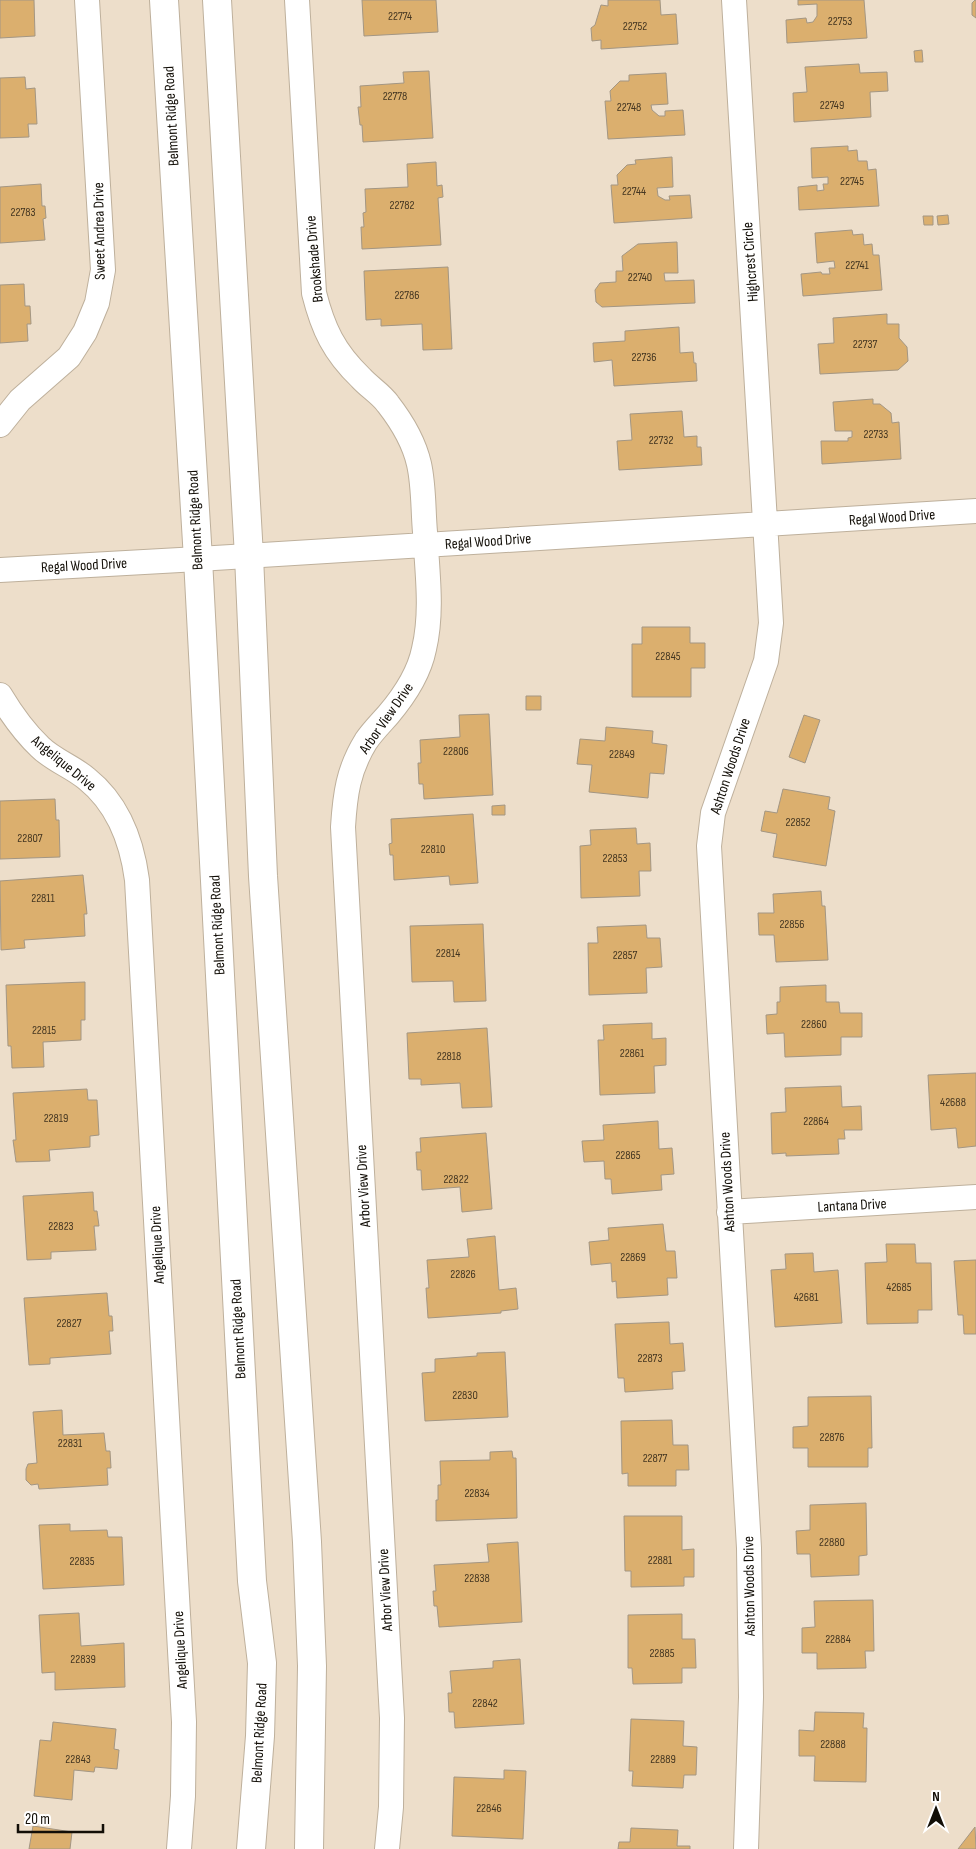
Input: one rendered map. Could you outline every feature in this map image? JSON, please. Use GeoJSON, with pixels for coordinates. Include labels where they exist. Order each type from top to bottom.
{"type":"FeatureCollection","features":[{"type":"Feature","properties":{"kind":"main road","name":"Belmont Ridge Road"},"geometry":{"type":"LineString","coordinates":[[164,0],[198,559],[252,1581],[262,1663],[260,1736],[251,1849]]}},
{"type":"Feature","properties":{"kind":"main road"},"geometry":{"type":"LineString","coordinates":[[217,0],[249,556],[263,876],[307,1542],[312,1666],[309,1849]]}},
{"type":"Feature","properties":{"kind":"street","name":"Sweet Andrea Drive"},"geometry":{"type":"LineString","coordinates":[[0,425],[20,400],[68,357],[85,332],[97,303],[103,270],[87,0]]}},
{"type":"Feature","properties":{"kind":"street","name":"Brookshade Drive"},"geometry":{"type":"LineString","coordinates":[[297,0],[314,293],[322,322],[337,350],[360,377],[386,401],[406,430],[419,463],[426,545]]}},
{"type":"Feature","properties":{"kind":"street","name":"Highcrest Circle"},"geometry":{"type":"LineString","coordinates":[[734,0],[766,524]]}},
{"type":"Feature","properties":{"kind":"street","name":"Regal Wood Drive"},"geometry":{"type":"LineString","coordinates":[[0,570],[976,511]]}},
{"type":"Feature","properties":{"kind":"street","name":"Ashton Woods Drive"},"geometry":{"type":"LineString","coordinates":[[746,1849],[751,1697],[749,1548],[708,846],[713,813],[766,661],[771,623],[766,524]]}},
{"type":"Feature","properties":{"kind":"street","name":"Arbor View Drive"},"geometry":{"type":"LineString","coordinates":[[387,1849],[391,1807],[392,1718],[343,828],[345,795],[353,766],[367,740],[412,684],[422,659],[429,622],[426,545]]}},
{"type":"Feature","properties":{"kind":"street","name":"Angelique Drive"},"geometry":{"type":"LineString","coordinates":[[0,695],[17,723],[41,748],[88,780],[108,802],[124,827],[134,856],[137,880],[184,1722],[183,1796],[179,1849]]}},
{"type":"Feature","properties":{"kind":"street","name":"Lantana Drive"},"geometry":{"type":"LineString","coordinates":[[729,1212],[976,1197]]}},
{"type":"Feature","properties":{"kind":"building"},"geometry":{"type":"Polygon","coordinates":[[[0,0],[34,0],[35,36],[0,38],[0,0]]]}},
{"type":"Feature","properties":{"kind":"building"},"geometry":{"type":"Polygon","coordinates":[[[362,0],[436,0],[438,32],[364,36],[362,0]]]}},
{"type":"Feature","properties":{"kind":"building"},"geometry":{"type":"Polygon","coordinates":[[[608,0],[660,0],[661,15],[676,14],[678,44],[601,49],[601,40],[592,41],[591,28],[595,25],[601,5],[608,6],[608,0]]]}},
{"type":"Feature","properties":{"kind":"building"},"geometry":{"type":"Polygon","coordinates":[[[798,0],[864,0],[867,38],[787,43],[786,20],[806,18],[807,23],[813,22],[817,16],[817,4],[798,5],[798,0]]]}},
{"type":"Feature","properties":{"kind":"building"},"geometry":{"type":"Polygon","coordinates":[[[975,0],[976,18],[972,15],[972,3],[975,0]]]}},
{"type":"Feature","properties":{"kind":"building"},"geometry":{"type":"Polygon","coordinates":[[[922,50],[923,62],[915,62],[914,51],[922,50]]]}},
{"type":"Feature","properties":{"kind":"building"},"geometry":{"type":"Polygon","coordinates":[[[859,64],[860,73],[887,72],[888,91],[870,92],[871,117],[794,122],[793,93],[807,92],[805,67],[859,64]]]}},
{"type":"Feature","properties":{"kind":"building"},"geometry":{"type":"Polygon","coordinates":[[[429,71],[433,138],[363,142],[358,107],[361,107],[360,86],[404,83],[403,72],[429,71]]]}},
{"type":"Feature","properties":{"kind":"building"},"geometry":{"type":"Polygon","coordinates":[[[666,73],[668,104],[651,105],[652,110],[659,116],[665,116],[665,111],[683,110],[685,135],[608,139],[605,101],[611,101],[610,91],[620,81],[629,81],[629,75],[666,73]]]}},
{"type":"Feature","properties":{"kind":"building"},"geometry":{"type":"Polygon","coordinates":[[[25,77],[26,89],[35,88],[37,124],[28,124],[29,137],[0,138],[0,78],[25,77]]]}},
{"type":"Feature","properties":{"kind":"building"},"geometry":{"type":"Polygon","coordinates":[[[848,146],[848,151],[857,150],[858,161],[867,161],[868,170],[876,169],[879,206],[799,210],[798,187],[817,185],[817,191],[824,190],[823,184],[828,184],[828,177],[812,178],[811,148],[848,146]]]}},
{"type":"Feature","properties":{"kind":"building"},"geometry":{"type":"Polygon","coordinates":[[[672,157],[673,187],[657,188],[658,196],[665,200],[670,200],[669,196],[690,195],[692,218],[614,223],[611,185],[618,185],[617,175],[627,165],[636,164],[635,160],[672,157]]]}},
{"type":"Feature","properties":{"kind":"building"},"geometry":{"type":"Polygon","coordinates":[[[436,162],[437,186],[442,185],[443,197],[438,198],[441,245],[362,249],[361,227],[364,227],[363,213],[366,212],[365,189],[408,187],[407,164],[436,162]]]}},
{"type":"Feature","properties":{"kind":"building"},"geometry":{"type":"Polygon","coordinates":[[[41,184],[42,206],[45,206],[46,218],[43,219],[45,240],[0,243],[0,187],[41,184]]]}},
{"type":"Feature","properties":{"kind":"building"},"geometry":{"type":"Polygon","coordinates":[[[948,215],[949,224],[938,225],[937,216],[948,215]]]}},
{"type":"Feature","properties":{"kind":"building"},"geometry":{"type":"Polygon","coordinates":[[[923,216],[933,216],[933,225],[924,225],[923,216]]]}},
{"type":"Feature","properties":{"kind":"building"},"geometry":{"type":"Polygon","coordinates":[[[852,230],[853,235],[863,234],[864,245],[872,244],[873,255],[879,255],[882,290],[803,296],[801,274],[821,272],[822,274],[830,274],[829,268],[835,268],[834,261],[817,263],[815,233],[852,230]]]}},
{"type":"Feature","properties":{"kind":"building"},"geometry":{"type":"Polygon","coordinates":[[[677,242],[678,273],[664,273],[665,281],[694,280],[695,303],[602,307],[596,302],[595,290],[600,283],[616,282],[616,271],[623,271],[622,256],[638,244],[677,242]]]}},
{"type":"Feature","properties":{"kind":"building"},"geometry":{"type":"Polygon","coordinates":[[[448,267],[452,349],[423,350],[422,324],[381,326],[381,319],[366,320],[364,271],[448,267]]]}},
{"type":"Feature","properties":{"kind":"building"},"geometry":{"type":"Polygon","coordinates":[[[24,284],[25,306],[30,306],[31,324],[27,324],[28,341],[0,343],[0,285],[24,284]]]}},
{"type":"Feature","properties":{"kind":"building"},"geometry":{"type":"Polygon","coordinates":[[[887,314],[887,324],[899,324],[899,338],[907,347],[908,361],[898,370],[820,374],[818,344],[834,343],[833,318],[887,314]]]}},
{"type":"Feature","properties":{"kind":"building"},"geometry":{"type":"Polygon","coordinates":[[[679,327],[680,353],[693,352],[697,381],[614,386],[612,360],[594,362],[593,343],[625,341],[625,331],[679,327]]]}},
{"type":"Feature","properties":{"kind":"building"},"geometry":{"type":"Polygon","coordinates":[[[873,399],[873,404],[880,404],[891,413],[892,423],[899,422],[901,459],[822,464],[821,441],[848,441],[848,438],[852,437],[852,431],[835,431],[833,402],[873,399]]]}},
{"type":"Feature","properties":{"kind":"building"},"geometry":{"type":"Polygon","coordinates":[[[682,411],[684,437],[697,436],[697,447],[701,447],[702,465],[619,470],[617,441],[632,440],[630,414],[682,411]]]}},
{"type":"Feature","properties":{"kind":"building"},"geometry":{"type":"Polygon","coordinates":[[[642,627],[690,627],[690,643],[705,643],[705,668],[691,668],[691,697],[632,697],[632,644],[642,644],[642,627]]]}},
{"type":"Feature","properties":{"kind":"building"},"geometry":{"type":"Polygon","coordinates":[[[526,696],[541,696],[541,710],[526,710],[526,696]]]}},
{"type":"Feature","properties":{"kind":"building"},"geometry":{"type":"Polygon","coordinates":[[[489,714],[493,795],[424,799],[423,784],[419,784],[418,763],[421,763],[420,740],[460,737],[459,715],[489,714]]]}},
{"type":"Feature","properties":{"kind":"building"},"geometry":{"type":"Polygon","coordinates":[[[804,715],[820,720],[805,763],[789,757],[804,715]]]}},
{"type":"Feature","properties":{"kind":"building"},"geometry":{"type":"Polygon","coordinates":[[[606,727],[653,731],[652,743],[667,745],[664,774],[650,773],[648,798],[589,792],[592,765],[577,764],[580,739],[605,741],[606,727]]]}},
{"type":"Feature","properties":{"kind":"building"},"geometry":{"type":"Polygon","coordinates":[[[783,789],[830,797],[828,809],[835,811],[826,866],[773,857],[777,834],[761,831],[765,811],[777,813],[783,789]]]}},
{"type":"Feature","properties":{"kind":"building"},"geometry":{"type":"Polygon","coordinates":[[[55,799],[56,820],[59,820],[60,857],[0,859],[0,801],[55,799]]]}},
{"type":"Feature","properties":{"kind":"building"},"geometry":{"type":"Polygon","coordinates":[[[505,805],[505,815],[492,815],[492,806],[505,805]]]}},
{"type":"Feature","properties":{"kind":"building"},"geometry":{"type":"Polygon","coordinates":[[[473,814],[478,883],[450,885],[449,876],[394,880],[393,855],[390,855],[389,844],[392,843],[391,819],[473,814]]]}},
{"type":"Feature","properties":{"kind":"building"},"geometry":{"type":"Polygon","coordinates":[[[636,828],[637,844],[650,843],[651,871],[639,871],[640,896],[581,898],[580,846],[591,845],[590,830],[636,828]]]}},
{"type":"Feature","properties":{"kind":"building"},"geometry":{"type":"Polygon","coordinates":[[[83,875],[87,914],[84,914],[85,936],[24,940],[25,948],[1,950],[0,881],[83,875]]]}},
{"type":"Feature","properties":{"kind":"building"},"geometry":{"type":"Polygon","coordinates":[[[821,891],[822,906],[825,906],[828,960],[776,962],[774,935],[759,935],[758,913],[774,913],[773,894],[821,891]]]}},
{"type":"Feature","properties":{"kind":"building"},"geometry":{"type":"Polygon","coordinates":[[[483,924],[486,1001],[454,1002],[453,981],[412,982],[410,926],[483,924]]]}},
{"type":"Feature","properties":{"kind":"building"},"geometry":{"type":"Polygon","coordinates":[[[646,925],[647,938],[660,938],[662,967],[646,968],[647,993],[589,995],[588,943],[598,943],[597,927],[646,925]]]}},
{"type":"Feature","properties":{"kind":"building"},"geometry":{"type":"Polygon","coordinates":[[[85,982],[85,1020],[81,1020],[81,1040],[43,1042],[44,1067],[12,1068],[11,1046],[8,1046],[6,985],[85,982]]]}},
{"type":"Feature","properties":{"kind":"building"},"geometry":{"type":"Polygon","coordinates":[[[826,985],[826,1002],[839,1002],[840,1013],[862,1013],[862,1037],[841,1037],[841,1055],[785,1057],[784,1033],[767,1034],[766,1015],[777,1014],[777,1002],[780,1002],[780,987],[826,985]]]}},
{"type":"Feature","properties":{"kind":"building"},"geometry":{"type":"Polygon","coordinates":[[[652,1023],[652,1039],[666,1038],[666,1065],[654,1066],[655,1093],[600,1095],[598,1040],[604,1040],[603,1025],[652,1023]]]}},
{"type":"Feature","properties":{"kind":"building"},"geometry":{"type":"Polygon","coordinates":[[[487,1028],[492,1107],[462,1108],[460,1083],[421,1085],[421,1079],[409,1079],[407,1033],[487,1028]]]}},
{"type":"Feature","properties":{"kind":"building"},"geometry":{"type":"Polygon","coordinates":[[[976,1073],[976,1146],[958,1148],[956,1128],[931,1130],[928,1075],[976,1073]]]}},
{"type":"Feature","properties":{"kind":"building"},"geometry":{"type":"Polygon","coordinates":[[[841,1086],[842,1107],[861,1106],[862,1130],[844,1130],[845,1139],[838,1139],[839,1154],[786,1156],[786,1153],[772,1154],[771,1113],[786,1112],[785,1088],[841,1086]]]}},
{"type":"Feature","properties":{"kind":"building"},"geometry":{"type":"Polygon","coordinates":[[[87,1089],[88,1100],[97,1100],[99,1135],[90,1136],[90,1147],[49,1150],[50,1161],[16,1162],[13,1140],[16,1140],[13,1093],[87,1089]]]}},
{"type":"Feature","properties":{"kind":"building"},"geometry":{"type":"Polygon","coordinates":[[[658,1121],[659,1149],[672,1148],[674,1174],[661,1175],[662,1190],[612,1194],[611,1179],[605,1179],[604,1161],[584,1162],[582,1141],[604,1140],[603,1125],[658,1121]]]}},
{"type":"Feature","properties":{"kind":"building"},"geometry":{"type":"Polygon","coordinates":[[[486,1133],[492,1209],[462,1212],[460,1187],[422,1190],[421,1170],[417,1170],[416,1152],[421,1152],[420,1138],[486,1133]]]}},
{"type":"Feature","properties":{"kind":"building"},"geometry":{"type":"Polygon","coordinates":[[[93,1192],[94,1211],[97,1211],[99,1226],[94,1226],[96,1250],[51,1252],[51,1259],[27,1260],[23,1196],[93,1192]]]}},
{"type":"Feature","properties":{"kind":"building"},"geometry":{"type":"Polygon","coordinates":[[[663,1224],[666,1251],[675,1251],[677,1278],[667,1278],[668,1295],[617,1298],[616,1281],[612,1282],[611,1263],[591,1265],[589,1242],[609,1240],[608,1228],[663,1224]]]}},
{"type":"Feature","properties":{"kind":"building"},"geometry":{"type":"Polygon","coordinates":[[[495,1236],[499,1290],[516,1288],[518,1309],[501,1311],[501,1313],[428,1318],[426,1288],[429,1288],[427,1260],[469,1257],[467,1239],[495,1236]]]}},
{"type":"Feature","properties":{"kind":"building"},"geometry":{"type":"Polygon","coordinates":[[[886,1244],[915,1244],[916,1263],[931,1263],[932,1310],[918,1310],[918,1323],[867,1324],[865,1263],[887,1262],[886,1244]]]}},
{"type":"Feature","properties":{"kind":"building"},"geometry":{"type":"Polygon","coordinates":[[[813,1253],[814,1272],[838,1270],[842,1323],[775,1327],[771,1270],[786,1269],[785,1254],[813,1253]]]}},
{"type":"Feature","properties":{"kind":"building"},"geometry":{"type":"Polygon","coordinates":[[[976,1260],[976,1334],[964,1334],[963,1315],[958,1315],[954,1261],[976,1260]]]}},
{"type":"Feature","properties":{"kind":"building"},"geometry":{"type":"Polygon","coordinates":[[[107,1293],[109,1316],[112,1316],[113,1331],[109,1331],[111,1354],[50,1358],[50,1364],[29,1365],[24,1298],[107,1293]]]}},
{"type":"Feature","properties":{"kind":"building"},"geometry":{"type":"Polygon","coordinates":[[[669,1322],[670,1344],[683,1343],[685,1371],[672,1372],[673,1389],[625,1392],[624,1378],[618,1378],[615,1324],[669,1322]]]}},
{"type":"Feature","properties":{"kind":"building"},"geometry":{"type":"Polygon","coordinates":[[[505,1352],[508,1417],[425,1421],[422,1373],[435,1372],[435,1359],[477,1356],[477,1353],[505,1352]]]}},
{"type":"Feature","properties":{"kind":"building"},"geometry":{"type":"Polygon","coordinates":[[[871,1396],[872,1448],[868,1448],[868,1467],[808,1467],[808,1448],[793,1448],[793,1427],[808,1426],[808,1397],[871,1396]]]}},
{"type":"Feature","properties":{"kind":"building"},"geometry":{"type":"Polygon","coordinates":[[[62,1410],[63,1435],[104,1433],[106,1451],[110,1451],[111,1468],[107,1468],[108,1485],[39,1489],[38,1484],[31,1485],[26,1480],[28,1464],[37,1463],[33,1412],[62,1410]]]}},
{"type":"Feature","properties":{"kind":"building"},"geometry":{"type":"Polygon","coordinates":[[[672,1420],[673,1445],[688,1445],[689,1470],[676,1470],[676,1486],[628,1486],[628,1473],[622,1474],[621,1421],[672,1420]]]}},
{"type":"Feature","properties":{"kind":"building"},"geometry":{"type":"Polygon","coordinates":[[[512,1451],[513,1458],[516,1458],[517,1518],[436,1521],[438,1485],[441,1485],[440,1461],[490,1460],[490,1452],[512,1451]]]}},
{"type":"Feature","properties":{"kind":"building"},"geometry":{"type":"Polygon","coordinates":[[[866,1503],[867,1555],[859,1556],[859,1575],[811,1577],[810,1554],[797,1554],[796,1531],[810,1530],[810,1505],[866,1503]]]}},
{"type":"Feature","properties":{"kind":"building"},"geometry":{"type":"Polygon","coordinates":[[[624,1516],[682,1516],[682,1550],[694,1549],[694,1577],[684,1577],[684,1586],[631,1587],[631,1571],[625,1571],[624,1516]]]}},
{"type":"Feature","properties":{"kind":"building"},"geometry":{"type":"Polygon","coordinates":[[[70,1524],[70,1531],[107,1530],[108,1537],[122,1537],[124,1585],[43,1589],[39,1525],[70,1524]]]}},
{"type":"Feature","properties":{"kind":"building"},"geometry":{"type":"Polygon","coordinates":[[[518,1542],[522,1622],[439,1627],[437,1606],[434,1606],[433,1591],[436,1591],[434,1565],[489,1562],[487,1544],[518,1542]]]}},
{"type":"Feature","properties":{"kind":"building"},"geometry":{"type":"Polygon","coordinates":[[[873,1600],[874,1651],[865,1651],[866,1668],[817,1669],[817,1653],[802,1653],[802,1628],[815,1627],[814,1601],[873,1600]]]}},
{"type":"Feature","properties":{"kind":"building"},"geometry":{"type":"Polygon","coordinates":[[[79,1613],[81,1646],[124,1643],[125,1687],[55,1690],[55,1672],[42,1673],[39,1615],[79,1613]]]}},
{"type":"Feature","properties":{"kind":"building"},"geometry":{"type":"Polygon","coordinates":[[[682,1614],[682,1639],[695,1639],[696,1668],[682,1668],[682,1683],[633,1684],[632,1668],[628,1668],[628,1615],[682,1614]]]}},
{"type":"Feature","properties":{"kind":"building"},"geometry":{"type":"Polygon","coordinates":[[[520,1659],[524,1724],[455,1728],[454,1712],[449,1712],[448,1693],[452,1693],[450,1671],[493,1668],[493,1661],[520,1659]]]}},
{"type":"Feature","properties":{"kind":"building"},"geometry":{"type":"Polygon","coordinates":[[[815,1712],[864,1713],[863,1728],[867,1728],[866,1782],[814,1781],[815,1756],[799,1756],[799,1730],[814,1731],[815,1712]]]}},
{"type":"Feature","properties":{"kind":"building"},"geometry":{"type":"Polygon","coordinates":[[[631,1719],[684,1721],[683,1746],[697,1747],[696,1775],[684,1775],[683,1788],[632,1786],[633,1771],[629,1771],[631,1719]]]}},
{"type":"Feature","properties":{"kind":"building"},"geometry":{"type":"Polygon","coordinates":[[[53,1722],[116,1729],[114,1749],[119,1750],[117,1769],[95,1767],[94,1772],[74,1770],[72,1800],[34,1796],[40,1740],[51,1741],[53,1722]]]}},
{"type":"Feature","properties":{"kind":"building"},"geometry":{"type":"Polygon","coordinates":[[[504,1770],[526,1771],[523,1839],[452,1836],[454,1777],[504,1779],[504,1770]]]}},
{"type":"Feature","properties":{"kind":"building"},"geometry":{"type":"Polygon","coordinates":[[[33,1826],[72,1832],[70,1849],[29,1849],[33,1826]]]}},
{"type":"Feature","properties":{"kind":"building"},"geometry":{"type":"Polygon","coordinates":[[[975,1827],[976,1849],[958,1849],[975,1827]]]}},
{"type":"Feature","properties":{"kind":"building"},"geometry":{"type":"Polygon","coordinates":[[[631,1828],[678,1830],[677,1846],[690,1846],[690,1849],[618,1849],[619,1842],[630,1842],[631,1828]]]}}]}
